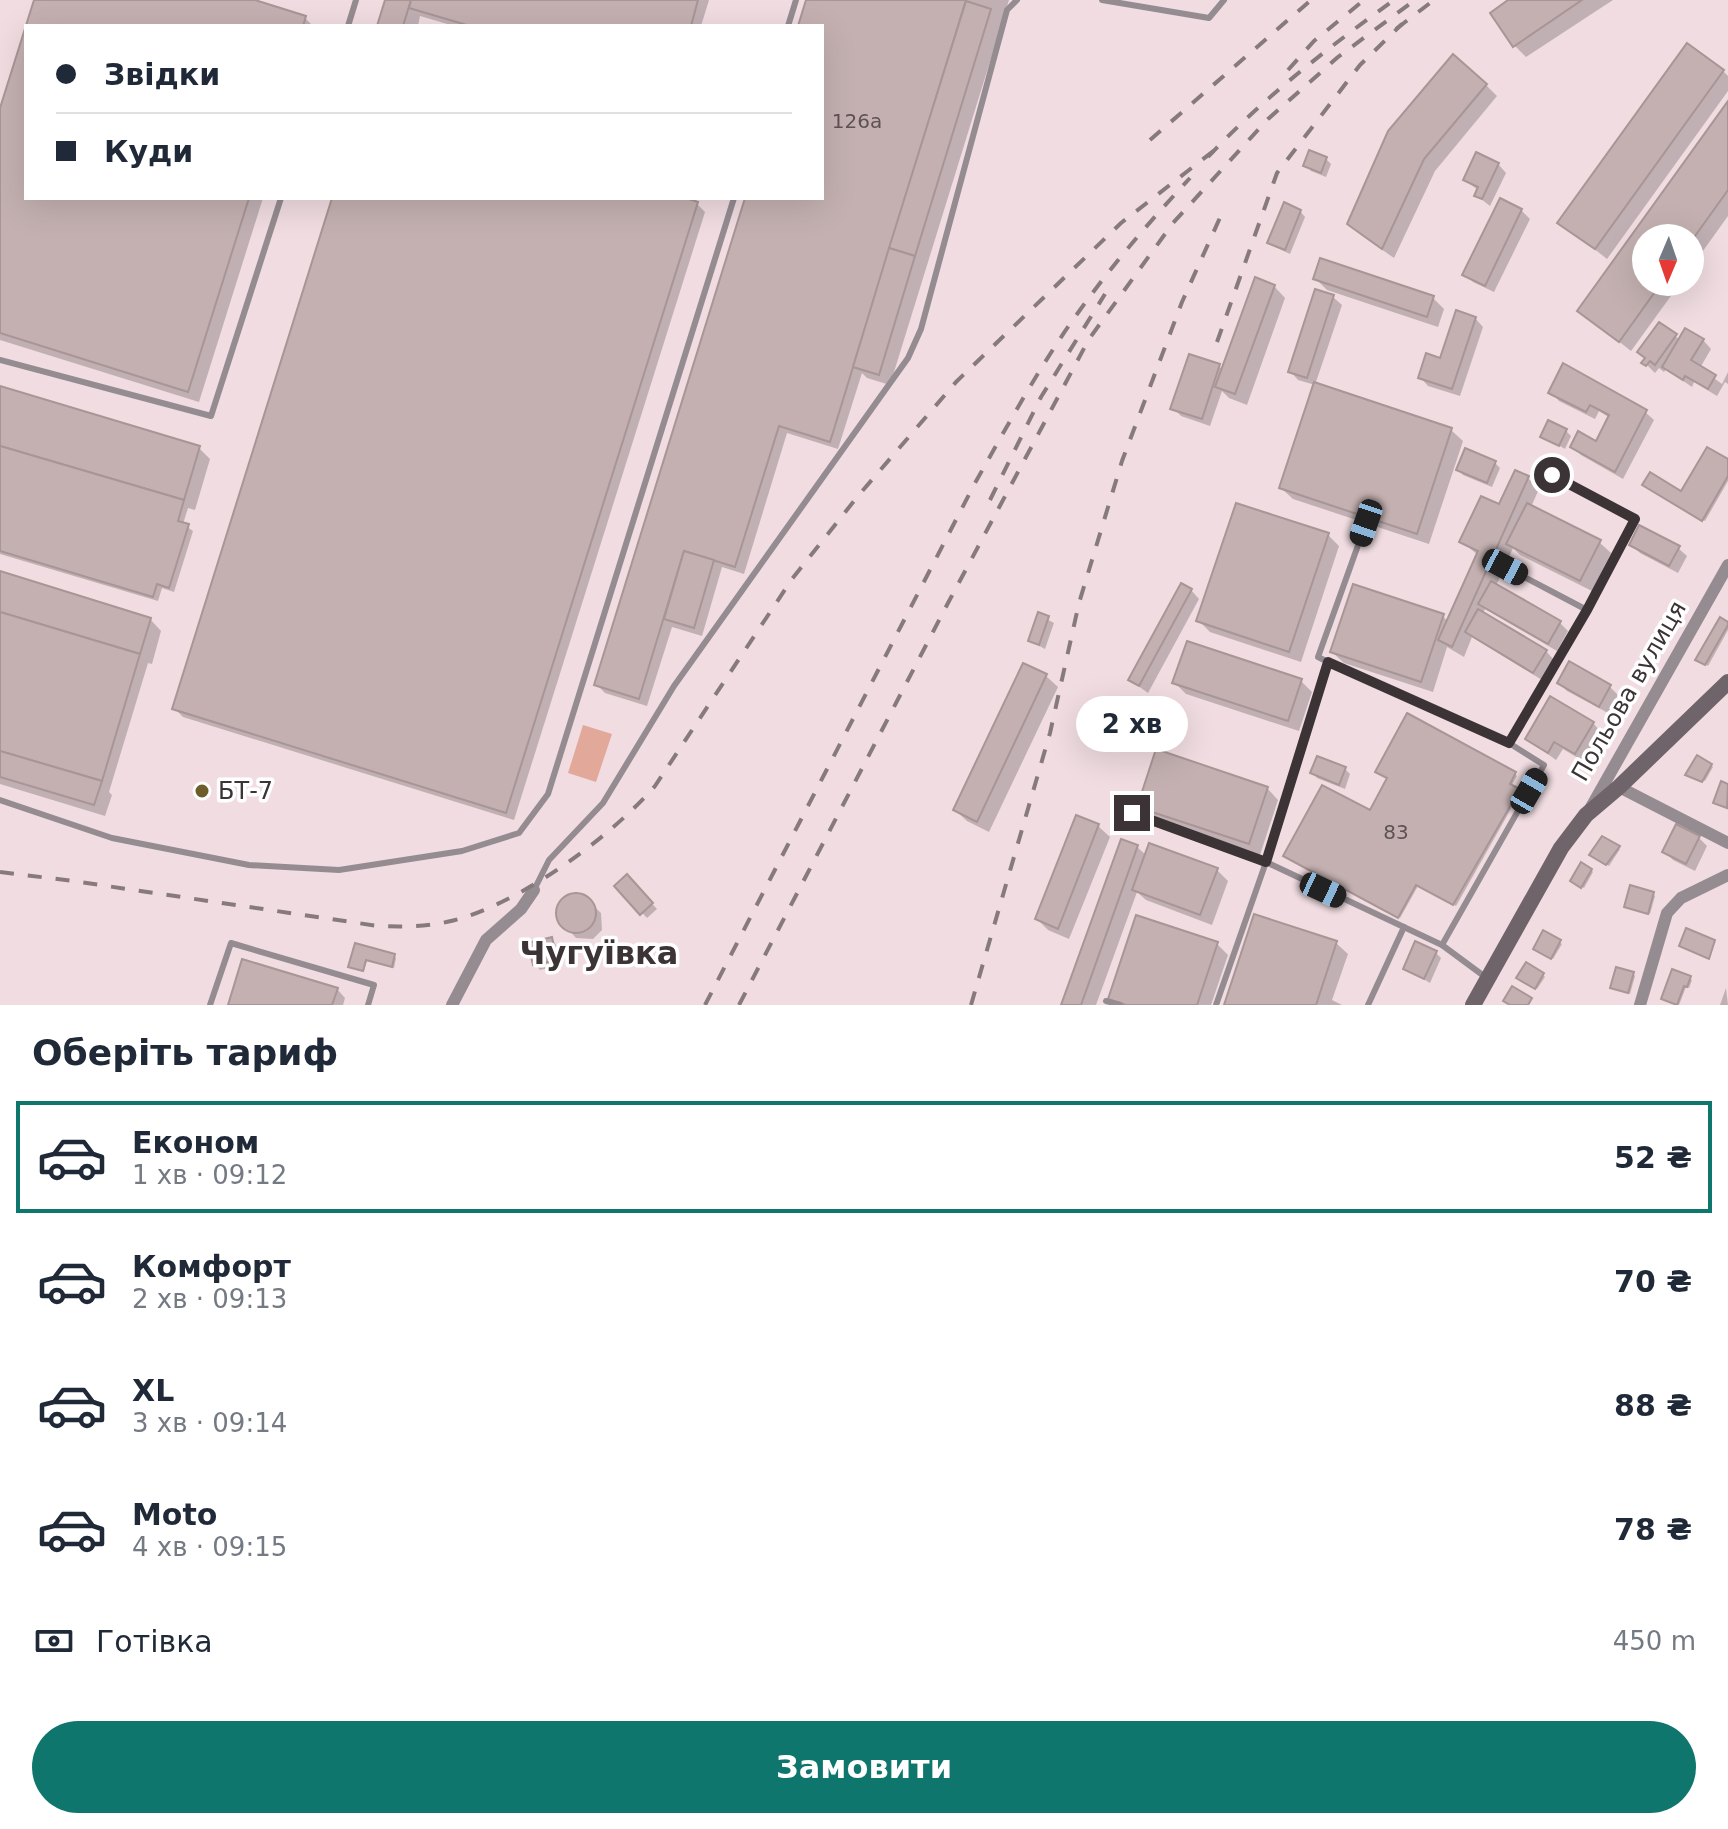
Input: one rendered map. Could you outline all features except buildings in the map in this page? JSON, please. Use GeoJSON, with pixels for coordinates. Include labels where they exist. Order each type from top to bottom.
{"type":"FeatureCollection","features":[{"type":"Feature","properties":{"kind":"main road"},"geometry":{"type":"LineString","coordinates":[[1586,815],[1728,682]]}},
{"type":"Feature","properties":{"kind":"main road","name":"Польова вулиця"},"geometry":{"type":"LineString","coordinates":[[1473,1005],[1561,848],[1586,815]]}},
{"type":"Feature","properties":{"kind":"street","name":"Польова вулиця"},"geometry":{"type":"LineString","coordinates":[[1586,815],[1728,565]]}},
{"type":"Feature","properties":{"kind":"street"},"geometry":{"type":"LineString","coordinates":[[1619,787],[1728,843]]}},
{"type":"Feature","properties":{"kind":"street"},"geometry":{"type":"LineString","coordinates":[[1640,1005],[1667,913],[1681,898],[1728,875]]}},
{"type":"Feature","properties":{"kind":"street"},"geometry":{"type":"LineString","coordinates":[[452,1005],[486,940],[521,909],[534,890]]}},
{"type":"Feature","properties":{"kind":"lane"},"geometry":{"type":"LineString","coordinates":[[349,24],[356,0]]}},
{"type":"Feature","properties":{"kind":"lane"},"geometry":{"type":"LineString","coordinates":[[789,24],[796,0]]}},
{"type":"Feature","properties":{"kind":"lane"},"geometry":{"type":"LineString","coordinates":[[534,890],[549,860],[603,803],[674,686],[908,358],[921,329],[1007,10],[1017,0]]}},
{"type":"Feature","properties":{"kind":"lane"},"geometry":{"type":"LineString","coordinates":[[1102,0],[1209,18],[1224,0]]}},
{"type":"Feature","properties":{"kind":"lane"},"geometry":{"type":"LineString","coordinates":[[0,360],[211,416],[280,200]]}},
{"type":"Feature","properties":{"kind":"lane"},"geometry":{"type":"LineString","coordinates":[[0,800],[112,838],[249,865],[339,870],[462,851],[519,833],[548,794],[733,200]]}},
{"type":"Feature","properties":{"kind":"lane"},"geometry":{"type":"LineString","coordinates":[[1509,743],[1587,610],[1635,519],[1552,475]]}},
{"type":"Feature","properties":{"kind":"lane"},"geometry":{"type":"LineString","coordinates":[[1366,523],[1318,657],[1509,743],[1544,765],[1442,945]]}},
{"type":"Feature","properties":{"kind":"lane"},"geometry":{"type":"LineString","coordinates":[[1505,567],[1587,610]]}},
{"type":"Feature","properties":{"kind":"lane"},"geometry":{"type":"LineString","coordinates":[[1216,1005],[1266,862],[1328,662]]}},
{"type":"Feature","properties":{"kind":"lane"},"geometry":{"type":"LineString","coordinates":[[1132,813],[1266,862],[1442,945],[1488,979]]}},
{"type":"Feature","properties":{"kind":"lane"},"geometry":{"type":"LineString","coordinates":[[1368,1005],[1404,927]]}},
{"type":"Feature","properties":{"kind":"lane"},"geometry":{"type":"LineString","coordinates":[[210,1005],[231,943],[374,985],[368,1005]]}},
{"type":"Feature","properties":{"kind":"lane"},"geometry":{"type":"LineString","coordinates":[[1106,1001],[1120,1005]]}},
{"type":"Feature","properties":{"kind":"shaded area"},"geometry":{"type":"Polygon","coordinates":[[[583,725],[612,734],[596,782],[568,773],[583,725]]]}},
{"type":"Feature","properties":{"kind":"railway"},"geometry":{"type":"LineString","coordinates":[[1150,140],[1311,0]]}},
{"type":"Feature","properties":{"kind":"railway"},"geometry":{"type":"LineString","coordinates":[[1288,70],[1314,41],[1364,0]]}},
{"type":"Feature","properties":{"kind":"railway"},"geometry":{"type":"LineString","coordinates":[[1208,157],[1297,74],[1394,0]]}},
{"type":"Feature","properties":{"kind":"railway"},"geometry":{"type":"LineString","coordinates":[[739,1005],[1089,339],[1173,223],[1268,119],[1338,57],[1415,0]]}},
{"type":"Feature","properties":{"kind":"railway"},"geometry":{"type":"LineString","coordinates":[[1396,29],[1434,0]]}},
{"type":"Feature","properties":{"kind":"railway"},"geometry":{"type":"LineString","coordinates":[[1217,342],[1277,173],[1360,65],[1402,24]]}},
{"type":"Feature","properties":{"kind":"railway"},"geometry":{"type":"LineString","coordinates":[[0,872],[378,926],[451,921],[477,913],[533,885],[614,827],[655,786],[792,579],[956,382],[1121,223],[1216,149]]}},
{"type":"Feature","properties":{"kind":"railway"},"geometry":{"type":"LineString","coordinates":[[705,1005],[975,483],[1025,395],[1093,293],[1190,178]]}},
{"type":"Feature","properties":{"kind":"railway"},"geometry":{"type":"LineString","coordinates":[[971,1005],[1050,733],[1079,603],[1122,461],[1182,302],[1223,211]]}},
{"type":"Feature","properties":{"kind":"railway"},"geometry":{"type":"LineString","coordinates":[[990,500],[1041,397],[1105,294]]}},
{"type":"Feature","properties":{"kind":"place","name":"БТ-7"},"geometry":{"type":"Point","coordinates":[202,791]}},
{"type":"Feature","properties":{"kind":"district","name":"Чугуївка"},"geometry":{"type":"Point","coordinates":[599,953]}},
{"type":"Feature","properties":{"kind":"route"},"geometry":{"type":"LineString","coordinates":[[1132,813],[1266,862],[1328,662],[1509,743],[1587,610],[1635,519],[1552,475]]}}]}
